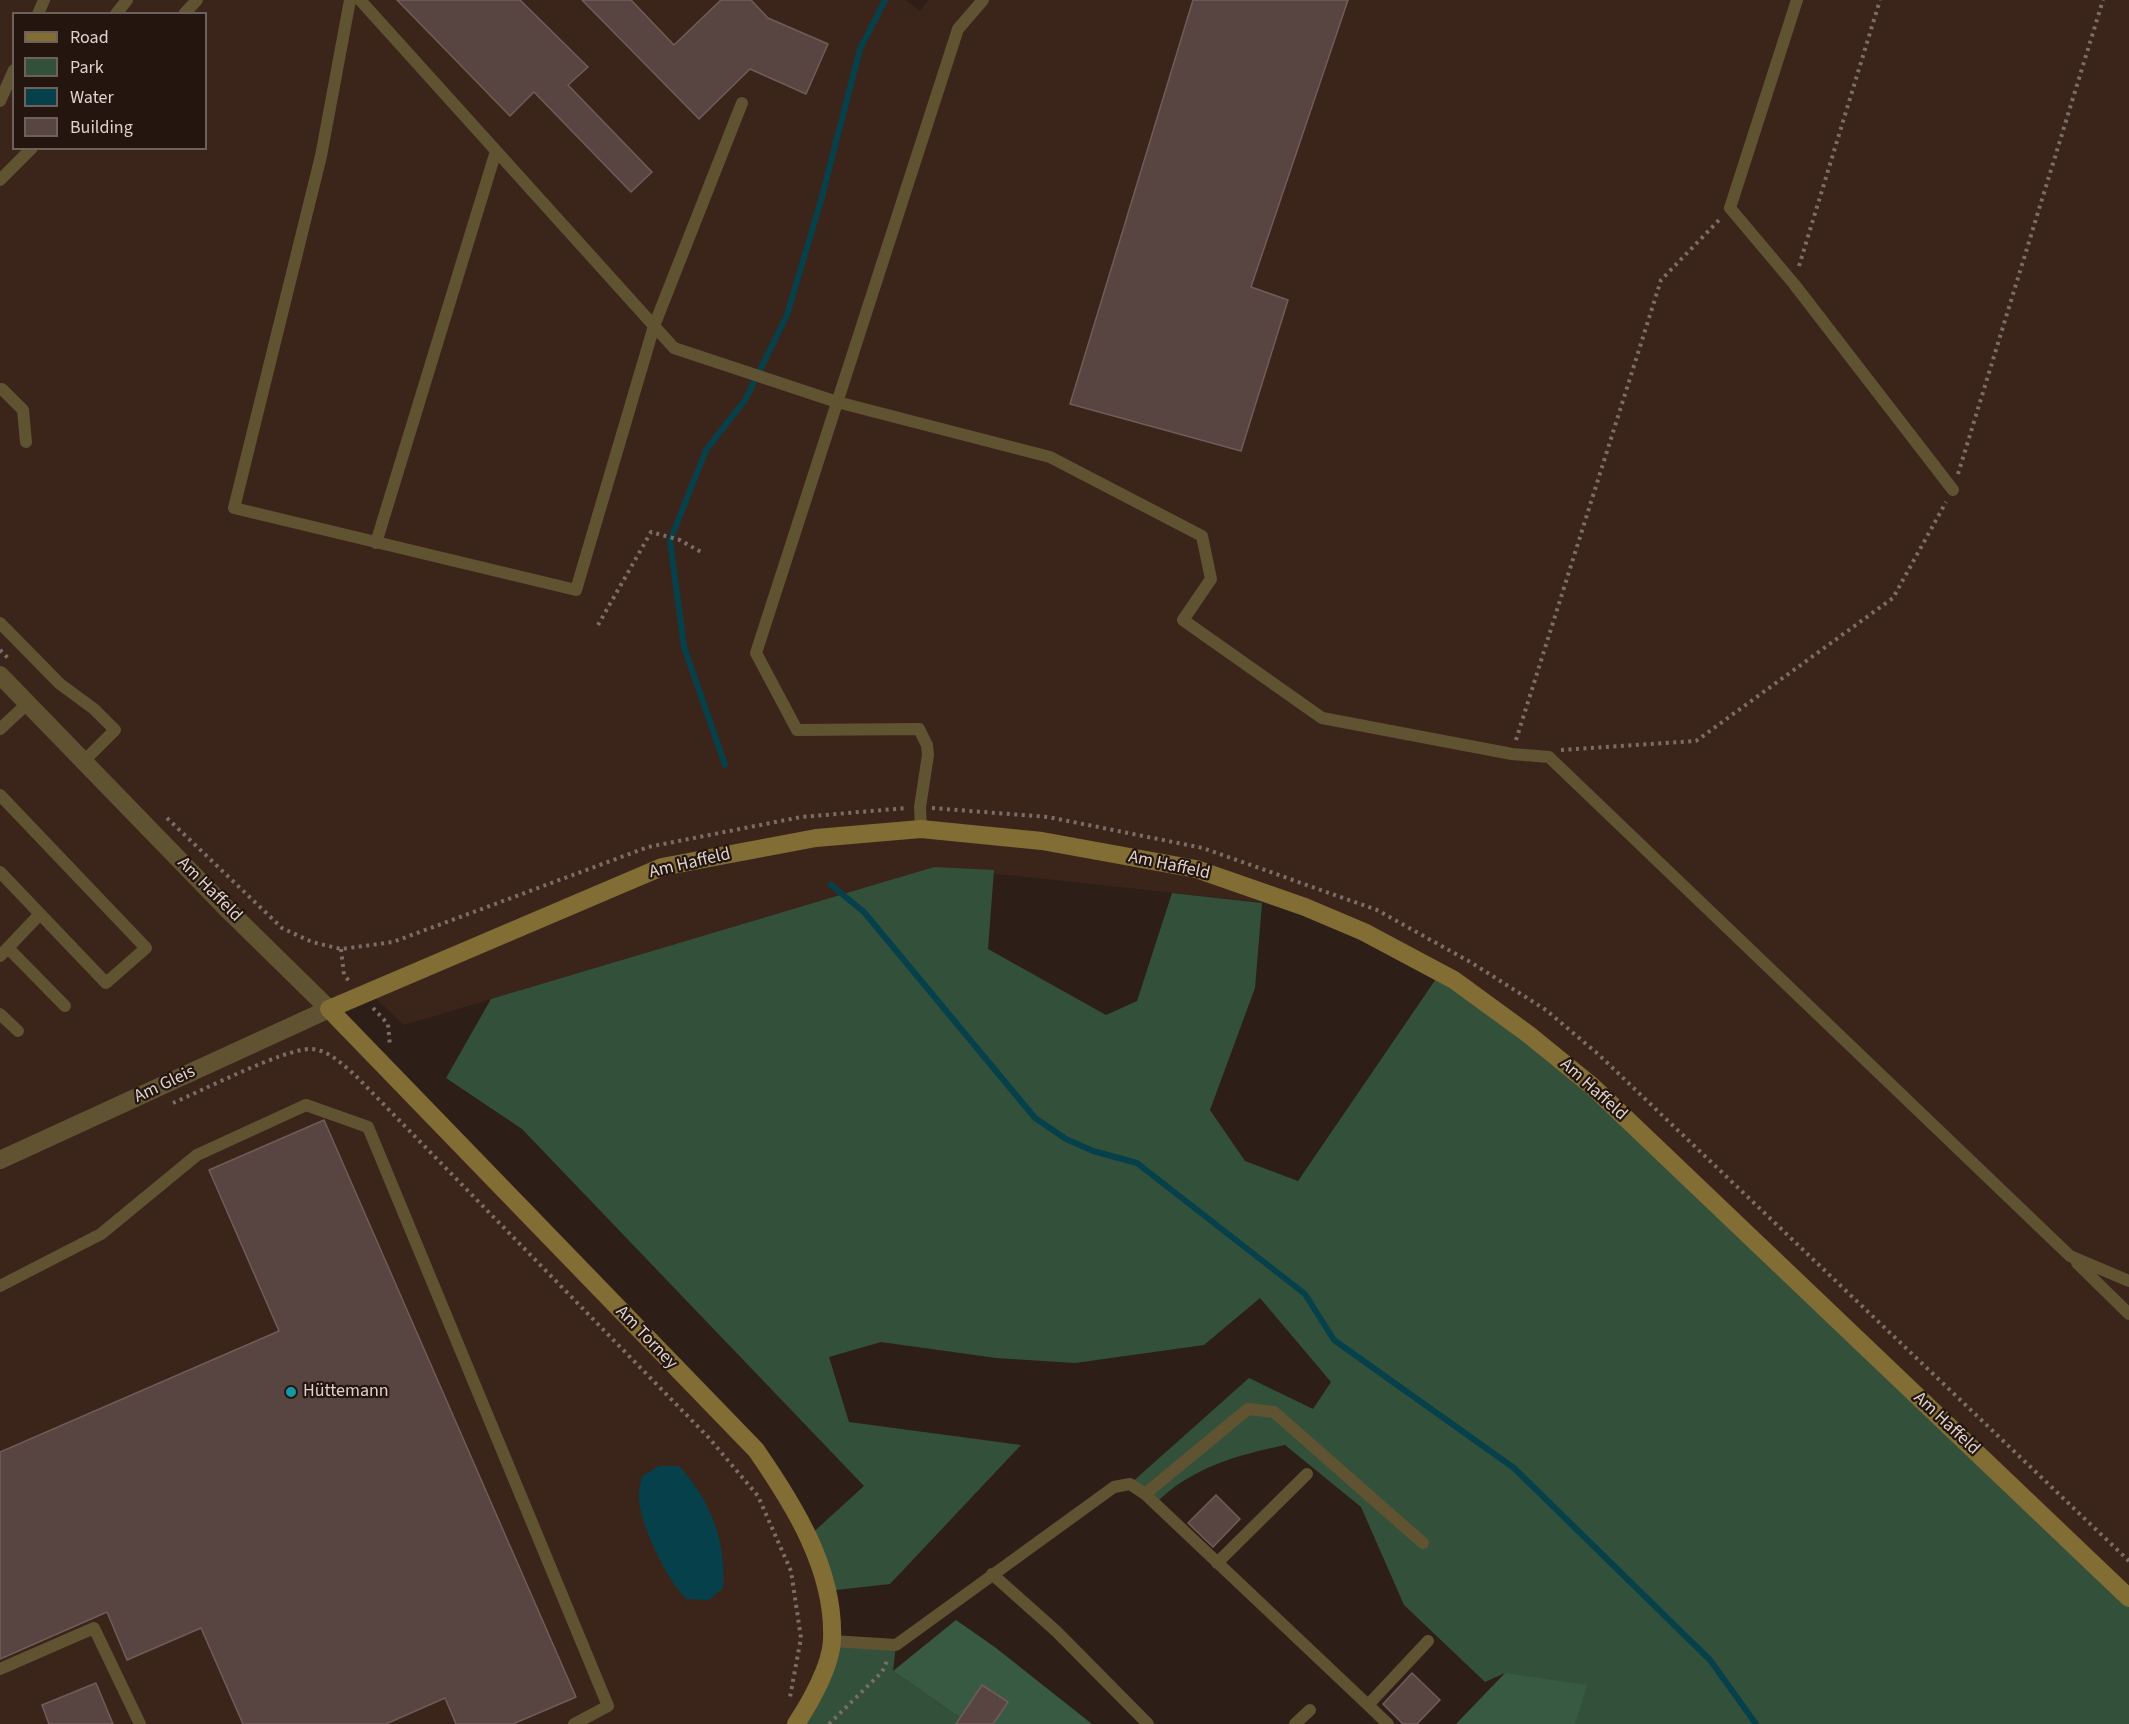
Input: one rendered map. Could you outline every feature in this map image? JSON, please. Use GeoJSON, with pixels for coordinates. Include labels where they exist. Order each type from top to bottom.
{"type":"FeatureCollection","features":[{"type":"Feature","properties":{"kind":"street","name":"Am Haffeld"},"geometry":{"type":"LineString","coordinates":[[8,670],[28,703],[225,907],[329,1009],[662,867],[816,838],[921,830],[1042,841],[1196,869],[1305,907],[1364,932],[1454,980],[1528,1034],[1592,1086],[2129,1598]]}},
{"type":"Feature","properties":{"kind":"street","name":"Am Gleis"},"geometry":{"type":"LineString","coordinates":[[0,1160],[329,1009]]}},
{"type":"Feature","properties":{"kind":"street","name":"Am Torney"},"geometry":{"type":"LineString","coordinates":[[329,1009],[756,1450],[788,1495],[808,1537],[827,1591],[832,1641],[815,1694],[792,1716]]}},
{"type":"Feature","properties":{"kind":"lane"},"geometry":{"type":"LineString","coordinates":[[118,12],[127,0]]}},
{"type":"Feature","properties":{"kind":"lane"},"geometry":{"type":"LineString","coordinates":[[186,12],[197,0]]}},
{"type":"Feature","properties":{"kind":"lane"},"geometry":{"type":"LineString","coordinates":[[350,0],[321,156],[234,508],[576,590],[654,326],[742,103]]}},
{"type":"Feature","properties":{"kind":"lane"},"geometry":{"type":"LineString","coordinates":[[360,0],[674,348],[837,402],[1050,458],[1202,536],[1211,579],[1183,620],[1322,718],[1512,754],[1549,757],[2129,1314]]}},
{"type":"Feature","properties":{"kind":"lane"},"geometry":{"type":"LineString","coordinates":[[921,830],[920,807],[928,755],[927,745],[919,729],[797,730],[756,653],[958,29],[983,0]]}},
{"type":"Feature","properties":{"kind":"lane"},"geometry":{"type":"LineString","coordinates":[[1797,0],[1730,208],[1794,284],[1953,490]]}},
{"type":"Feature","properties":{"kind":"lane"},"geometry":{"type":"LineString","coordinates":[[0,101],[12,74]]}},
{"type":"Feature","properties":{"kind":"lane"},"geometry":{"type":"LineString","coordinates":[[0,180],[30,150]]}},
{"type":"Feature","properties":{"kind":"lane"},"geometry":{"type":"LineString","coordinates":[[376,543],[496,152]]}},
{"type":"Feature","properties":{"kind":"lane"},"geometry":{"type":"LineString","coordinates":[[2,389],[23,410],[26,442]]}},
{"type":"Feature","properties":{"kind":"lane"},"geometry":{"type":"LineString","coordinates":[[0,623],[60,684],[94,709],[115,730],[84,761]]}},
{"type":"Feature","properties":{"kind":"lane"},"geometry":{"type":"LineString","coordinates":[[0,729],[28,703]]}},
{"type":"Feature","properties":{"kind":"lane"},"geometry":{"type":"LineString","coordinates":[[0,795],[146,948],[106,983],[0,872]]}},
{"type":"Feature","properties":{"kind":"lane"},"geometry":{"type":"LineString","coordinates":[[40,915],[4,952],[65,1006]]}},
{"type":"Feature","properties":{"kind":"lane"},"geometry":{"type":"LineString","coordinates":[[0,1014],[18,1031]]}},
{"type":"Feature","properties":{"kind":"lane"},"geometry":{"type":"LineString","coordinates":[[0,1286],[101,1234],[197,1155],[306,1105],[368,1127],[608,1706],[574,1724]]}},
{"type":"Feature","properties":{"kind":"lane"},"geometry":{"type":"LineString","coordinates":[[2070,1256],[2129,1281]]}},
{"type":"Feature","properties":{"kind":"lane"},"geometry":{"type":"LineString","coordinates":[[1145,1494],[1248,1409],[1274,1412],[1423,1543]]}},
{"type":"Feature","properties":{"kind":"lane"},"geometry":{"type":"LineString","coordinates":[[1218,1563],[1306,1474]]}},
{"type":"Feature","properties":{"kind":"lane"},"geometry":{"type":"LineString","coordinates":[[832,1641],[896,1645],[1114,1488],[1130,1484],[1145,1494],[1388,1724]]}},
{"type":"Feature","properties":{"kind":"lane"},"geometry":{"type":"LineString","coordinates":[[992,1574],[1056,1631],[1148,1724]]}},
{"type":"Feature","properties":{"kind":"lane"},"geometry":{"type":"LineString","coordinates":[[0,1669],[94,1628],[140,1724]]}},
{"type":"Feature","properties":{"kind":"lane"},"geometry":{"type":"LineString","coordinates":[[1368,1705],[1428,1641]]}},
{"type":"Feature","properties":{"kind":"lane"},"geometry":{"type":"LineString","coordinates":[[1295,1724],[1310,1710]]}},
{"type":"Feature","properties":{"kind":"path"},"geometry":{"type":"LineString","coordinates":[[1794,284],[1880,0]]}},
{"type":"Feature","properties":{"kind":"path"},"geometry":{"type":"LineString","coordinates":[[1558,750],[1696,741],[1893,598],[1953,490],[2103,0]]}},
{"type":"Feature","properties":{"kind":"path"},"geometry":{"type":"LineString","coordinates":[[1512,754],[1661,280],[1730,208]]}},
{"type":"Feature","properties":{"kind":"path"},"geometry":{"type":"LineString","coordinates":[[598,625],[651,532],[680,540],[701,552]]}},
{"type":"Feature","properties":{"kind":"path"},"geometry":{"type":"LineString","coordinates":[[0,650],[8,670]]}},
{"type":"Feature","properties":{"kind":"path"},"geometry":{"type":"LineString","coordinates":[[161,812],[282,928],[312,942],[341,950],[393,942],[648,847],[801,817],[920,807],[1048,817],[1203,848],[1377,910],[1472,963],[1546,1010],[1598,1054],[2129,1561]]}},
{"type":"Feature","properties":{"kind":"path"},"geometry":{"type":"LineString","coordinates":[[171,1104],[288,1054],[310,1049],[327,1052],[357,1076],[709,1438],[758,1496],[790,1571],[801,1638],[792,1716]]}},
{"type":"Feature","properties":{"kind":"path"},"geometry":{"type":"LineString","coordinates":[[830,1724],[882,1671],[896,1645]]}},
{"type":"Feature","properties":{"kind":"shaded area"},"geometry":{"type":"Polygon","coordinates":[[[0,0],[906,0],[920,11],[928,0],[2129,0],[2129,1598],[1454,980],[1305,907],[934,867],[404,1025],[369,992],[329,1009],[756,1450],[808,1537],[832,1641],[796,1724],[0,1724],[0,0]]]}},
{"type":"Feature","properties":{"kind":"green space"},"geometry":{"type":"Polygon","coordinates":[[[934,867],[994,870],[988,949],[1106,1015],[1137,1001],[1172,893],[1262,903],[1255,988],[1210,1110],[1245,1161],[1298,1181],[1440,973],[1528,1034],[2129,1598],[2129,1724],[1567,1724],[1505,1673],[1485,1682],[1404,1605],[1361,1507],[1285,1445],[1249,1453],[1199,1472],[1183,1481],[1155,1504],[1130,1484],[1249,1378],[1313,1409],[1331,1382],[1260,1298],[1204,1345],[1075,1363],[996,1358],[881,1342],[829,1357],[849,1422],[1021,1445],[890,1584],[827,1591],[808,1537],[864,1486],[522,1129],[446,1078],[491,999],[934,867]]]}},
{"type":"Feature","properties":{"kind":"green space"},"geometry":{"type":"Polygon","coordinates":[[[956,1620],[996,1648],[1092,1724],[969,1724],[893,1671],[956,1620]]]}},
{"type":"Feature","properties":{"kind":"green space"},"geometry":{"type":"Polygon","coordinates":[[[832,1641],[896,1645],[893,1671],[969,1724],[796,1724],[832,1641]]]}},
{"type":"Feature","properties":{"kind":"green space"},"geometry":{"type":"Polygon","coordinates":[[[1505,1673],[1587,1685],[1575,1724],[1456,1724],[1505,1673]]]}},
{"type":"Feature","properties":{"kind":"water"},"geometry":{"type":"Polygon","coordinates":[[[659,1466],[679,1466],[700,1493],[714,1523],[722,1555],[723,1588],[709,1600],[687,1599],[664,1568],[650,1539],[641,1511],[639,1491],[642,1476],[659,1466]]]}},
{"type":"Feature","properties":{"kind":"building"},"geometry":{"type":"Polygon","coordinates":[[[397,0],[520,0],[588,67],[568,85],[652,172],[631,192],[534,92],[510,116],[397,0]]]}},
{"type":"Feature","properties":{"kind":"building"},"geometry":{"type":"Polygon","coordinates":[[[582,0],[631,0],[674,45],[721,0],[751,0],[768,18],[828,44],[806,94],[750,69],[699,119],[582,0]]]}},
{"type":"Feature","properties":{"kind":"building"},"geometry":{"type":"Polygon","coordinates":[[[1193,0],[1348,0],[1251,287],[1288,300],[1241,451],[1070,404],[1193,0]]]}},
{"type":"Feature","properties":{"kind":"building","name":"Hüttemann"},"geometry":{"type":"Polygon","coordinates":[[[324,1120],[576,1697],[513,1724],[456,1724],[445,1698],[386,1724],[243,1724],[201,1628],[127,1660],[107,1612],[0,1659],[0,1452],[279,1331],[209,1170],[324,1120]]]}},
{"type":"Feature","properties":{"kind":"building"},"geometry":{"type":"Polygon","coordinates":[[[1216,1495],[1240,1519],[1213,1547],[1188,1523],[1216,1495]]]}},
{"type":"Feature","properties":{"kind":"building"},"geometry":{"type":"Polygon","coordinates":[[[1412,1673],[1440,1700],[1417,1724],[1403,1724],[1383,1704],[1412,1673]]]}},
{"type":"Feature","properties":{"kind":"building"},"geometry":{"type":"Polygon","coordinates":[[[96,1683],[113,1724],[49,1724],[42,1705],[96,1683]]]}},
{"type":"Feature","properties":{"kind":"building"},"geometry":{"type":"Polygon","coordinates":[[[982,1685],[1008,1702],[993,1724],[956,1724],[982,1685]]]}},
{"type":"Feature","properties":{"kind":"waterway"},"geometry":{"type":"LineString","coordinates":[[725,765],[684,647],[670,541],[706,450],[745,400],[787,315],[821,200],[860,49],[885,0]]}},
{"type":"Feature","properties":{"kind":"waterway"},"geometry":{"type":"LineString","coordinates":[[831,885],[864,912],[1035,1118],[1066,1139],[1093,1151],[1137,1163],[1305,1294],[1334,1340],[1514,1468],[1710,1660],[1756,1724]]}},
{"type":"Feature","properties":{"kind":"place","name":"Hüttemann"},"geometry":{"type":"Point","coordinates":[291,1392]}}]}
